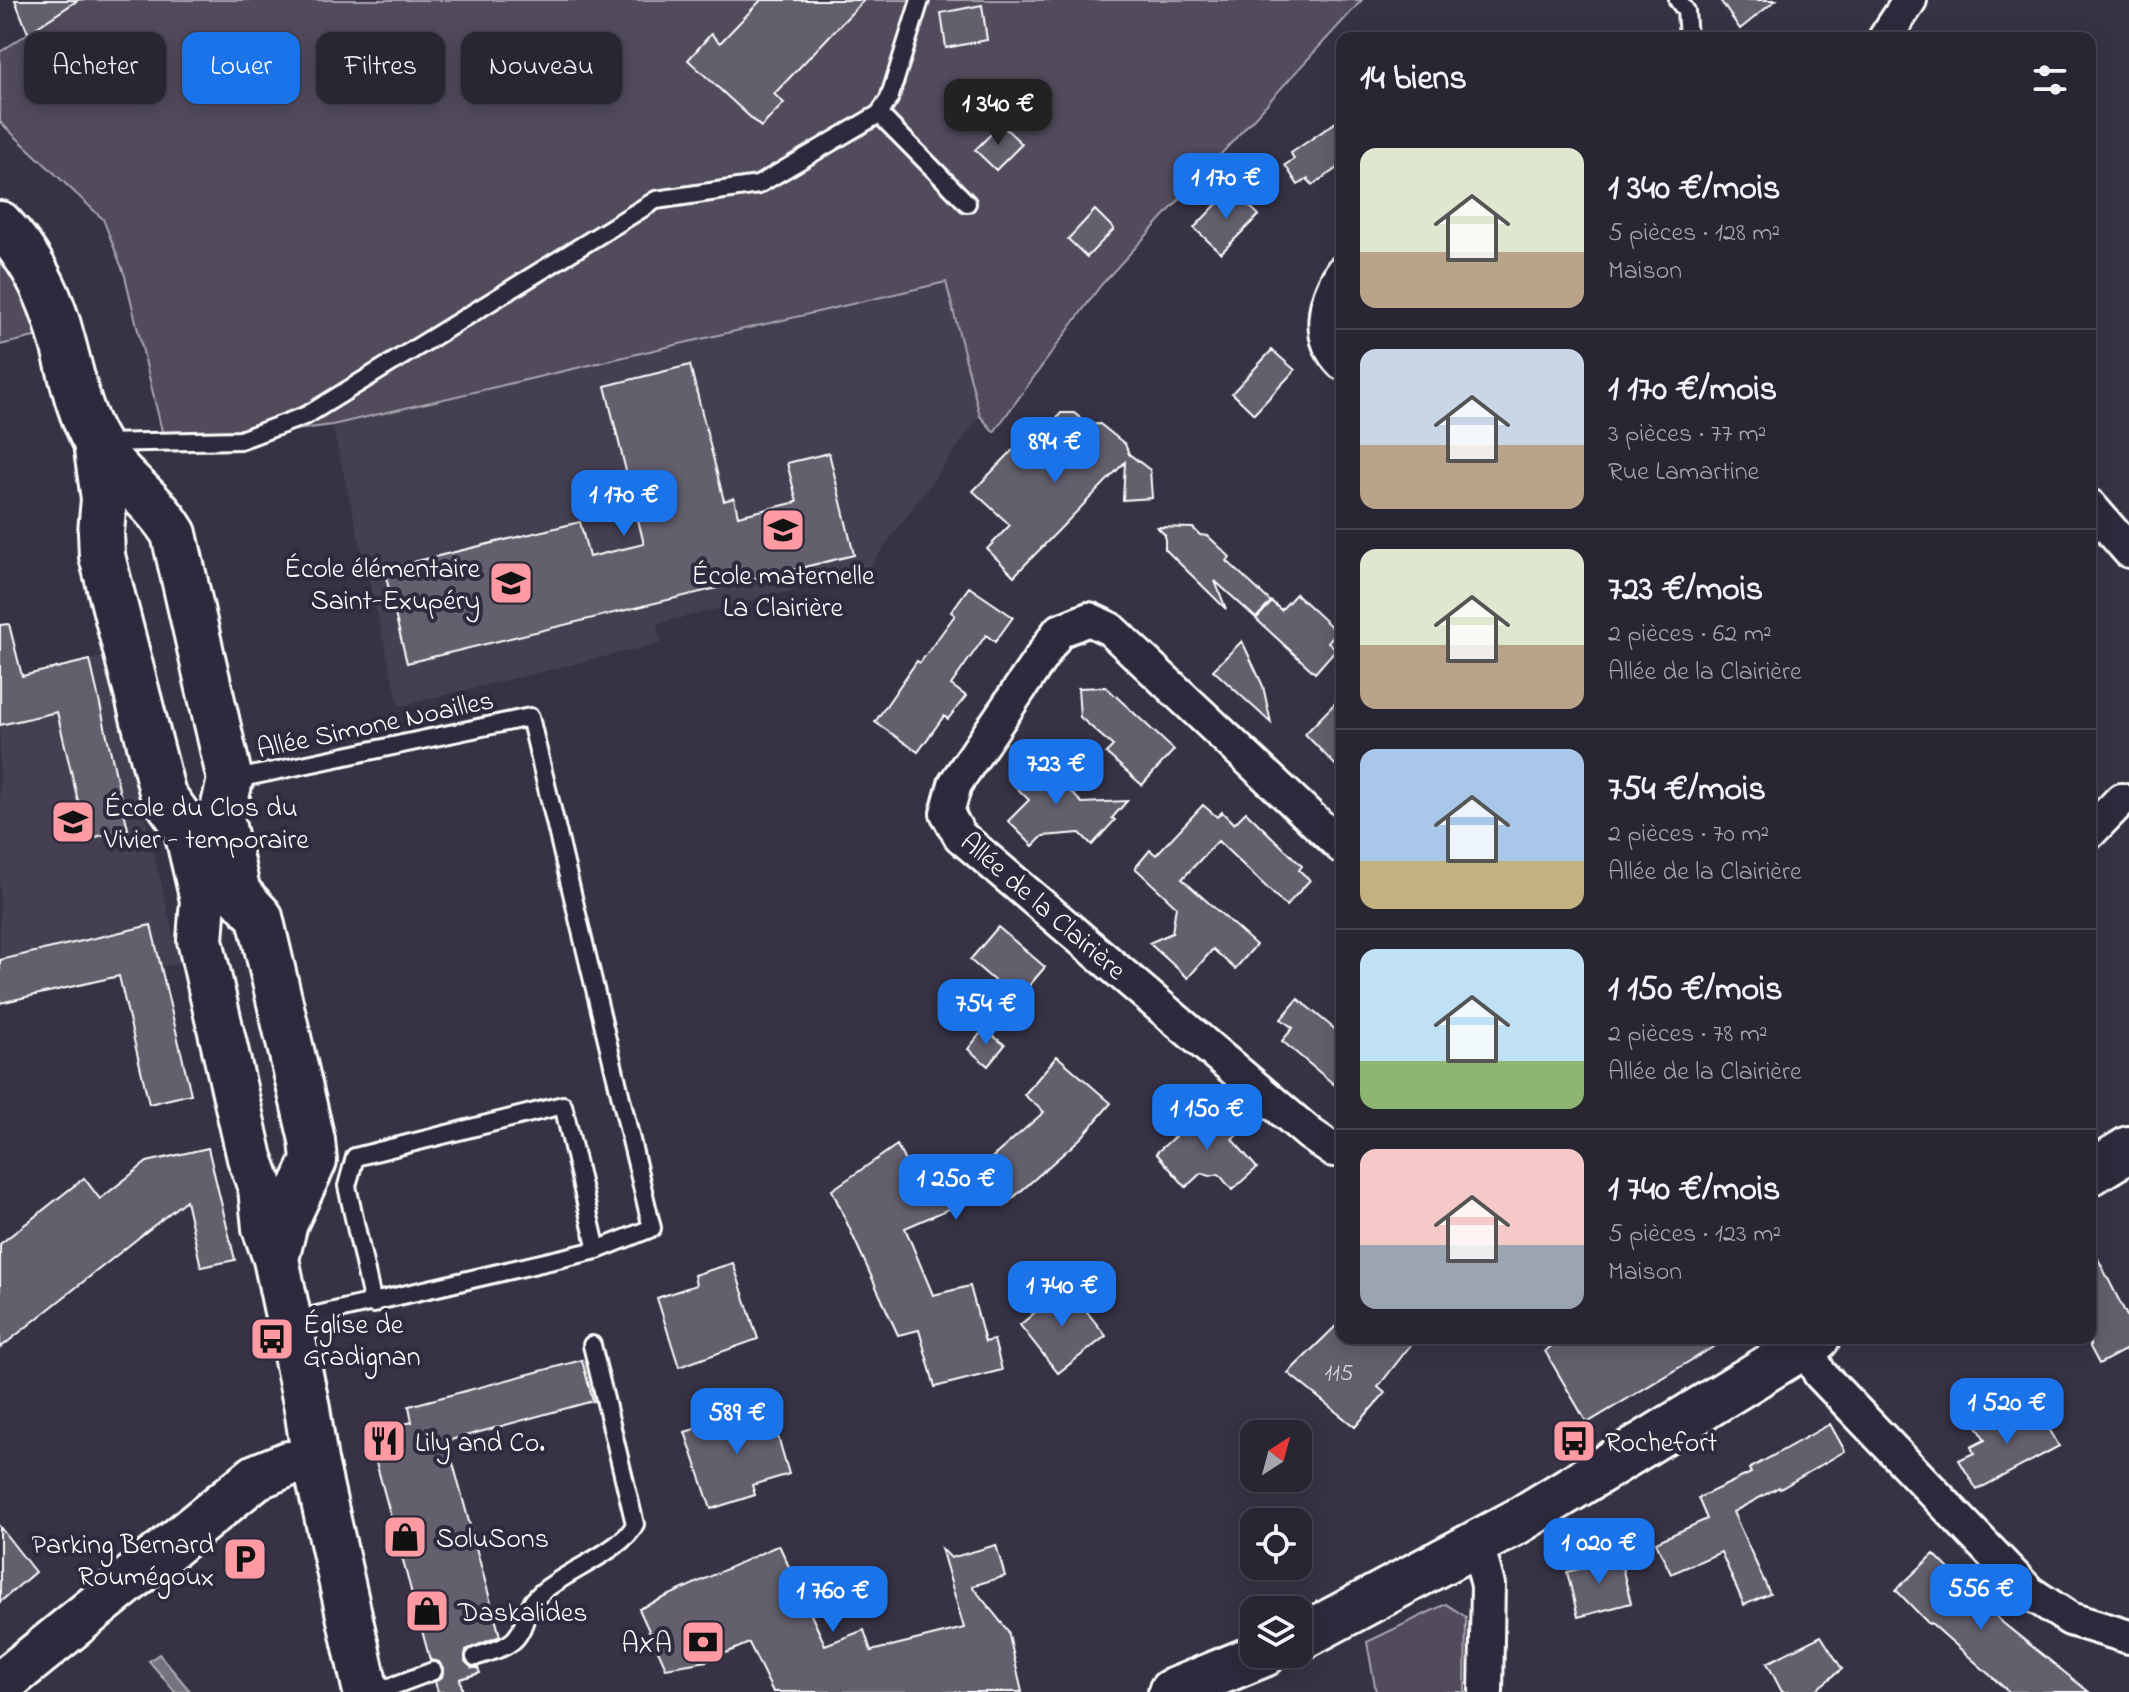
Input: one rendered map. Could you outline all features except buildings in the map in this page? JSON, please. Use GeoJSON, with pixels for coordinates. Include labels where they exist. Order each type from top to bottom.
{"type":"FeatureCollection","features":[{"type":"Feature","properties":{"kind":"street"},"geometry":{"type":"LineString","coordinates":[[1889,32],[1910,0]]}},
{"type":"Feature","properties":{"kind":"street"},"geometry":{"type":"LineString","coordinates":[[0,224],[13,237],[48,293],[76,393],[96,443],[103,489],[102,556],[163,795],[186,827],[203,900],[201,945],[250,1158],[281,1189],[285,1223],[276,1259],[315,1461],[366,1692]]}},
{"type":"Feature","properties":{"kind":"street"},"geometry":{"type":"LineString","coordinates":[[1336,281],[1329,292],[1324,329],[1331,352],[1336,357]]}},
{"type":"Feature","properties":{"kind":"street"},"geometry":{"type":"LineString","coordinates":[[96,443],[163,515],[174,534],[230,780],[221,818],[234,878],[238,893],[260,917],[312,1140],[314,1161],[281,1189]]}},
{"type":"Feature","properties":{"kind":"street"},"geometry":{"type":"LineString","coordinates":[[104,513],[122,503],[145,497]]}},
{"type":"Feature","properties":{"kind":"street"},"geometry":{"type":"LineString","coordinates":[[2096,513],[2129,551]]}},
{"type":"Feature","properties":{"kind":"street","name":"Allée de la Clairière"},"geometry":{"type":"LineString","coordinates":[[1336,841],[1110,629],[1089,619],[1059,631],[955,784],[947,813],[960,836],[1310,1134],[1336,1150]]}},
{"type":"Feature","properties":{"kind":"street"},"geometry":{"type":"LineString","coordinates":[[2096,823],[2113,799]]}},
{"type":"Feature","properties":{"kind":"street"},"geometry":{"type":"LineString","coordinates":[[1312,1632],[1477,1544],[1808,1344]]}},
{"type":"Feature","properties":{"kind":"street"},"geometry":{"type":"LineString","coordinates":[[1812,1344],[1820,1374],[2029,1592],[2070,1619],[2129,1637]]}},
{"type":"Feature","properties":{"kind":"street"},"geometry":{"type":"LineString","coordinates":[[0,1685],[256,1477],[288,1464],[315,1461]]}},
{"type":"Feature","properties":{"kind":"street"},"geometry":{"type":"LineString","coordinates":[[1477,1544],[1488,1585],[1486,1692]]}},
{"type":"Feature","properties":{"kind":"street"},"geometry":{"type":"LineString","coordinates":[[1171,1692],[1240,1664]]}},
{"type":"Feature","properties":{"kind":"lane"},"geometry":{"type":"LineString","coordinates":[[96,443],[240,440],[307,415],[656,200],[758,185],[879,114],[889,99],[920,0]]}},
{"type":"Feature","properties":{"kind":"lane"},"geometry":{"type":"LineString","coordinates":[[1678,0],[1686,11],[1688,32]]}},
{"type":"Feature","properties":{"kind":"lane"},"geometry":{"type":"LineString","coordinates":[[879,114],[967,203]]}},
{"type":"Feature","properties":{"kind":"lane","name":"Allée Simone Noailles"},"geometry":{"type":"LineString","coordinates":[[230,780],[530,717],[652,1228],[597,1250]]}},
{"type":"Feature","properties":{"kind":"lane"},"geometry":{"type":"LineString","coordinates":[[289,1321],[373,1304],[597,1250],[563,1105],[355,1157],[347,1186],[373,1304]]}},
{"type":"Feature","properties":{"kind":"lane"},"geometry":{"type":"LineString","coordinates":[[475,1657],[507,1644],[518,1635],[526,1610],[539,1594],[623,1541],[635,1524],[592,1345]]}},
{"type":"Feature","properties":{"kind":"lane"},"geometry":{"type":"LineString","coordinates":[[377,1692],[433,1671]]}},
{"type":"Feature","properties":{"kind":"shaded area"},"geometry":{"type":"Polygon","coordinates":[[[78,0],[1362,0],[1101,285],[994,432],[980,416],[946,282],[332,425],[166,448],[125,276],[103,219],[0,122],[0,52],[24,36],[24,104],[166,104],[166,32],[30,32],[78,0]]]}},
{"type":"Feature","properties":{"kind":"shaded area"},"geometry":{"type":"Polygon","coordinates":[[[0,224],[60,331],[0,345],[0,224]]]}},
{"type":"Feature","properties":{"kind":"shaded area"},"geometry":{"type":"Polygon","coordinates":[[[947,281],[980,416],[865,573],[656,624],[661,643],[399,706],[332,425],[947,281]]]}},
{"type":"Feature","properties":{"kind":"shaded area","name":"École du Clos du Vivier - temporaire"},"geometry":{"type":"Polygon","coordinates":[[[107,656],[180,963],[0,1003],[0,681],[107,656]]]}},
{"type":"Feature","properties":{"kind":"shaded area"},"geometry":{"type":"Polygon","coordinates":[[[1446,1604],[1466,1617],[1465,1692],[1376,1692],[1367,1642],[1446,1604]]]}},
{"type":"Feature","properties":{"kind":"shaded area"},"geometry":{"type":"Polygon","coordinates":[[[159,1654],[191,1692],[175,1692],[149,1661],[159,1654]]]}},
{"type":"Feature","properties":{"kind":"place","name":"École maternelle La Clairière"},"geometry":{"type":"Point","coordinates":[783,530]}},
{"type":"Feature","properties":{"kind":"place","name":"École élémentaire Saint-Exupéry"},"geometry":{"type":"Point","coordinates":[511,583]}},
{"type":"Feature","properties":{"kind":"place","name":"École du Clos du Vivier - temporaire"},"geometry":{"type":"Point","coordinates":[73,822]}},
{"type":"Feature","properties":{"kind":"place","name":"Église de Gradignan"},"geometry":{"type":"Point","coordinates":[272,1339]}},
{"type":"Feature","properties":{"kind":"place","name":"Lily and Co."},"geometry":{"type":"Point","coordinates":[384,1441]}},
{"type":"Feature","properties":{"kind":"place","name":"Rochefort"},"geometry":{"type":"Point","coordinates":[1574,1441]}},
{"type":"Feature","properties":{"kind":"place","name":"SoluSons"},"geometry":{"type":"Point","coordinates":[405,1537]}},
{"type":"Feature","properties":{"kind":"place","name":"Parking Bernard Roumégoux"},"geometry":{"type":"Point","coordinates":[245,1559]}},
{"type":"Feature","properties":{"kind":"place","name":"Daskalides"},"geometry":{"type":"Point","coordinates":[427,1611]}},
{"type":"Feature","properties":{"kind":"place","name":"AXA"},"geometry":{"type":"Point","coordinates":[703,1642]}}]}
